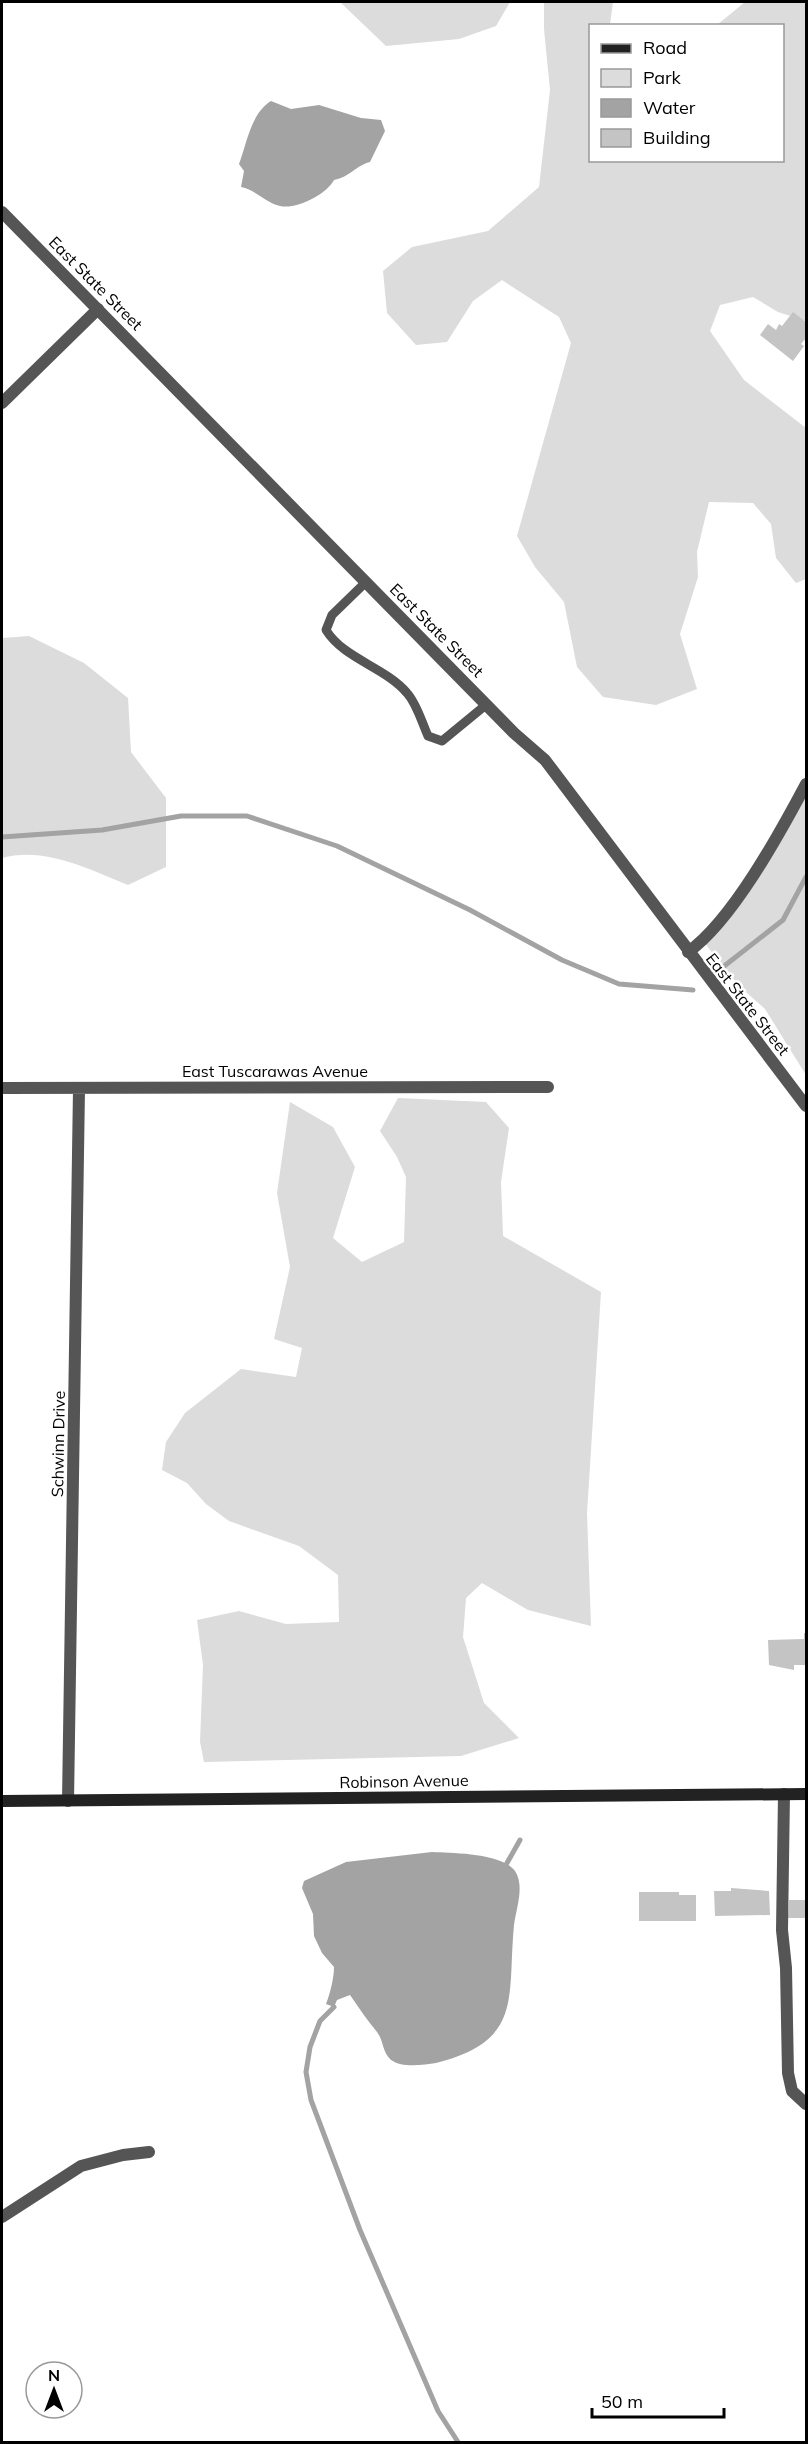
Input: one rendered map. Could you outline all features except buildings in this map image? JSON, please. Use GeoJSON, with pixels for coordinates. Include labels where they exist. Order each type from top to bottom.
{"type":"FeatureCollection","features":[{"type":"Feature","properties":{"kind":"main road","name":"Robinson Avenue"},"geometry":{"type":"LineString","coordinates":[[2,1801],[807,1794]]}},
{"type":"Feature","properties":{"kind":"street","name":"East State Street"},"geometry":{"type":"LineString","coordinates":[[2,213],[545,760],[807,1107]]}},
{"type":"Feature","properties":{"kind":"street"},"geometry":{"type":"LineString","coordinates":[[2,403],[98,309]]}},
{"type":"Feature","properties":{"kind":"street"},"geometry":{"type":"LineString","coordinates":[[688,952],[711,934],[768,851],[807,784]]}},
{"type":"Feature","properties":{"kind":"street","name":"East Tuscarawas Avenue"},"geometry":{"type":"LineString","coordinates":[[2,1088],[548,1087]]}},
{"type":"Feature","properties":{"kind":"street","name":"Schwinn Drive"},"geometry":{"type":"LineString","coordinates":[[68,1801],[79,1089]]}},
{"type":"Feature","properties":{"kind":"street"},"geometry":{"type":"LineString","coordinates":[[784,1794],[782,1930],[786,1968],[788,2073],[792,2091],[807,2104]]}},
{"type":"Feature","properties":{"kind":"street"},"geometry":{"type":"LineString","coordinates":[[2,2217],[81,2166],[123,2155],[149,2152]]}},
{"type":"Feature","properties":{"kind":"lane"},"geometry":{"type":"LineString","coordinates":[[366,582],[332,615],[326,630],[334,644],[360,657],[408,694],[428,736],[433,740],[442,741],[487,704]]}},
{"type":"Feature","properties":{"kind":"green space"},"geometry":{"type":"Polygon","coordinates":[[[340,2],[510,2],[496,26],[459,39],[386,46],[340,2]]]}},
{"type":"Feature","properties":{"kind":"green space"},"geometry":{"type":"Polygon","coordinates":[[[544,2],[613,2],[610,24],[589,24],[589,162],[784,162],[784,24],[718,24],[745,2],[806,2],[806,321],[778,312],[753,297],[720,305],[710,331],[744,380],[806,428],[806,579],[796,583],[776,558],[771,524],[753,503],[709,502],[697,552],[698,577],[680,634],[697,689],[656,705],[603,697],[577,667],[564,602],[535,567],[517,536],[571,343],[559,317],[502,280],[473,301],[447,342],[416,345],[387,313],[383,271],[412,247],[488,231],[539,187],[550,90],[544,29],[544,2]]]}},
{"type":"Feature","properties":{"kind":"green space"},"geometry":{"type":"Polygon","coordinates":[[[29,636],[84,663],[128,698],[131,752],[166,798],[166,867],[128,885],[82,866],[50,857],[18,855],[2,858],[2,638],[29,636]]]}},
{"type":"Feature","properties":{"kind":"green space"},"geometry":{"type":"Polygon","coordinates":[[[806,784],[806,1075],[765,1009],[739,986],[703,941],[806,784]]]}},
{"type":"Feature","properties":{"kind":"green space"},"geometry":{"type":"Polygon","coordinates":[[[398,1098],[486,1102],[509,1128],[501,1182],[503,1236],[601,1292],[587,1513],[591,1626],[528,1610],[482,1583],[466,1598],[463,1637],[484,1703],[519,1738],[461,1756],[204,1762],[200,1742],[203,1665],[197,1620],[239,1611],[286,1624],[339,1622],[338,1575],[299,1546],[229,1521],[206,1504],[187,1483],[162,1470],[166,1442],[185,1413],[241,1369],[296,1377],[302,1348],[274,1339],[290,1267],[277,1193],[290,1102],[333,1127],[355,1167],[333,1238],[362,1262],[404,1242],[406,1177],[397,1157],[380,1131],[398,1098]]]}},
{"type":"Feature","properties":{"kind":"water"},"geometry":{"type":"Polygon","coordinates":[[[271,101],[291,109],[319,105],[361,118],[381,120],[385,131],[370,162],[334,180],[325,191],[310,200],[294,206],[280,206],[241,187],[244,171],[239,164],[254,121],[264,106],[271,101]]]}},
{"type":"Feature","properties":{"kind":"water"},"geometry":{"type":"Polygon","coordinates":[[[432,1852],[488,1857],[509,1865],[515,1871],[520,1890],[514,1925],[509,1995],[498,2029],[484,2042],[464,2054],[436,2063],[407,2065],[396,2063],[388,2057],[379,2035],[350,1995],[337,2000],[334,2007],[326,2004],[332,1986],[334,1967],[322,1953],[314,1936],[313,1914],[302,1888],[304,1881],[346,1862],[432,1852]]]}},
{"type":"Feature","properties":{"kind":"waterway"},"geometry":{"type":"LineString","coordinates":[[2,837],[102,830],[181,816],[247,816],[337,846],[470,910],[562,960],[619,984],[693,990]]}},
{"type":"Feature","properties":{"kind":"waterway"},"geometry":{"type":"LineString","coordinates":[[723,967],[783,920],[806,877]]}},
{"type":"Feature","properties":{"kind":"waterway"},"geometry":{"type":"LineString","coordinates":[[507,1863],[520,1840]]}},
{"type":"Feature","properties":{"kind":"waterway"},"geometry":{"type":"LineString","coordinates":[[334,2007],[320,2021],[310,2047],[306,2072],[311,2100],[360,2230],[438,2411],[458,2442]]}}]}
